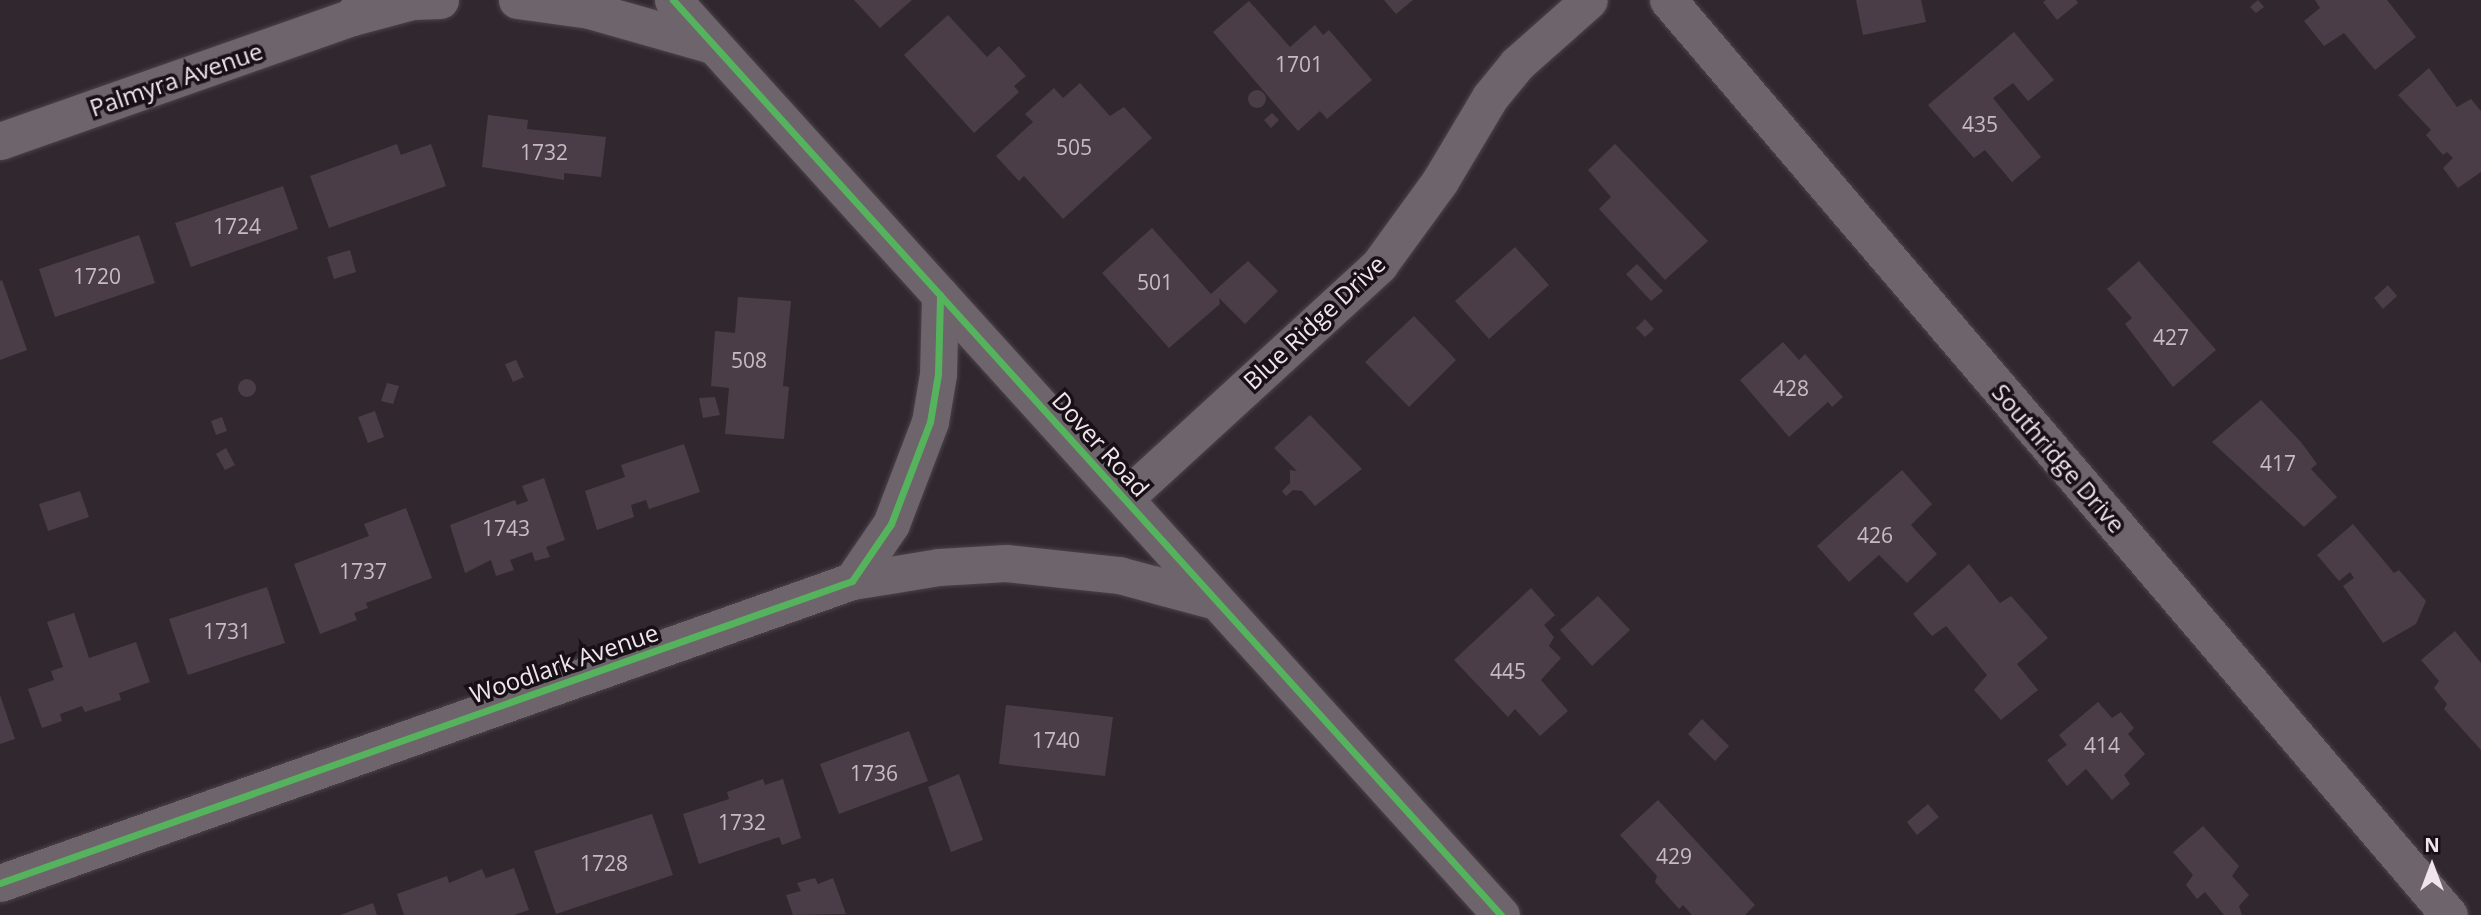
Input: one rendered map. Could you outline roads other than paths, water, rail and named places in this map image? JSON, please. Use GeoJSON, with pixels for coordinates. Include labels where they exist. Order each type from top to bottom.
{"type":"FeatureCollection","features":[{"type":"Feature","properties":{"kind":"street","name":"Palmyra Avenue"},"geometry":{"type":"LineString","coordinates":[[0,141],[358,9],[440,0]]}},
{"type":"Feature","properties":{"kind":"street"},"geometry":{"type":"LineString","coordinates":[[517,0],[589,10],[712,45]]}},
{"type":"Feature","properties":{"kind":"street","name":"Dover Road"},"geometry":{"type":"LineString","coordinates":[[673,0],[1497,912]]}},
{"type":"Feature","properties":{"kind":"street","name":"Blue Ridge Drive"},"geometry":{"type":"LineString","coordinates":[[1125,498],[1379,265],[1433,191],[1490,97],[1517,64],[1589,0]]}},
{"type":"Feature","properties":{"kind":"street","name":"Southridge Drive"},"geometry":{"type":"LineString","coordinates":[[1668,0],[2449,915]]}},
{"type":"Feature","properties":{"kind":"street"},"geometry":{"type":"LineString","coordinates":[[852,581],[891,524],[930,422],[938,374],[940,295]]}},
{"type":"Feature","properties":{"kind":"street","name":"Woodlark Avenue"},"geometry":{"type":"LineString","coordinates":[[0,883],[852,581],[939,567],[1006,563],[1119,575],[1216,601]]}}]}
